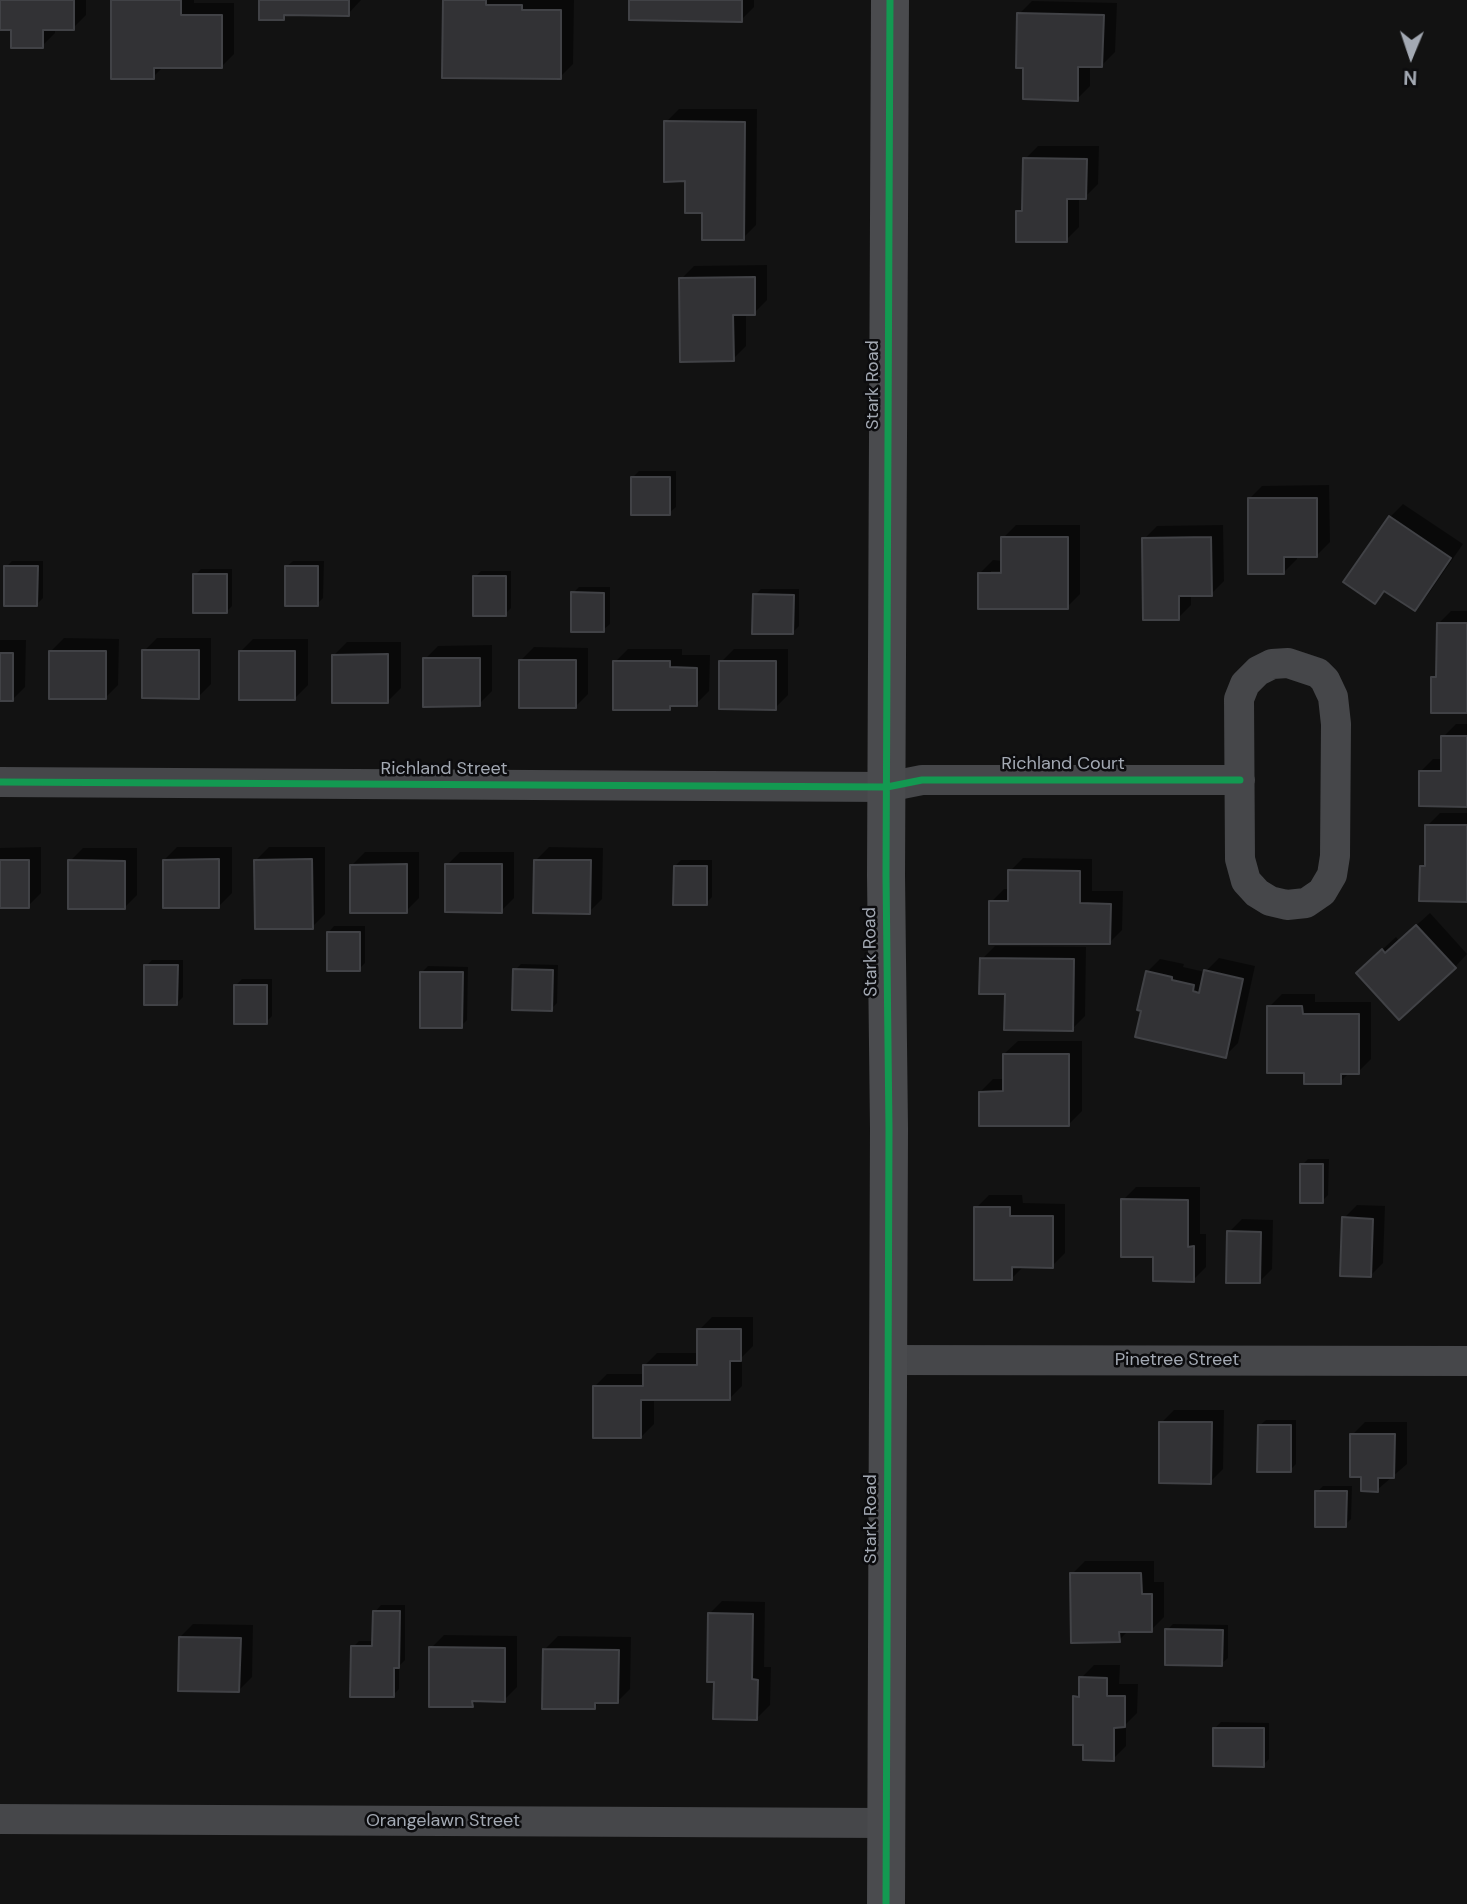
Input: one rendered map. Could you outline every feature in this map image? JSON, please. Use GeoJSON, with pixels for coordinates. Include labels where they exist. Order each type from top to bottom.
{"type":"FeatureCollection","features":[{"type":"Feature","properties":{"kind":"street","name":"Stark Road"},"geometry":{"type":"LineString","coordinates":[[886,1904],[890,0]]}},
{"type":"Feature","properties":{"kind":"street"},"geometry":{"type":"LineString","coordinates":[[1288,663],[1318,673],[1325,680],[1333,697],[1336,723],[1335,856],[1332,876],[1322,892],[1306,902],[1287,905],[1270,901],[1257,893],[1246,881],[1240,859],[1240,780],[1239,699],[1245,684],[1258,671],[1272,664],[1288,663]]}},
{"type":"Feature","properties":{"kind":"street","name":"Richland Court"},"geometry":{"type":"LineString","coordinates":[[887,787],[922,780],[1240,780]]}},
{"type":"Feature","properties":{"kind":"street","name":"Richland Street"},"geometry":{"type":"LineString","coordinates":[[0,782],[887,787]]}},
{"type":"Feature","properties":{"kind":"street","name":"Pinetree Street"},"geometry":{"type":"LineString","coordinates":[[887,1360],[1467,1361]]}},
{"type":"Feature","properties":{"kind":"street","name":"Orangelawn Street"},"geometry":{"type":"LineString","coordinates":[[0,1819],[886,1823]]}},
{"type":"Feature","properties":{"kind":"building"},"geometry":{"type":"Polygon","coordinates":[[[0,0],[74,0],[74,30],[43,30],[43,48],[11,48],[11,30],[0,30],[0,0]]]}},
{"type":"Feature","properties":{"kind":"building"},"geometry":{"type":"Polygon","coordinates":[[[111,0],[181,0],[181,15],[222,15],[222,68],[154,68],[154,79],[111,79],[111,0]]]}},
{"type":"Feature","properties":{"kind":"building"},"geometry":{"type":"Polygon","coordinates":[[[259,0],[349,0],[349,16],[284,15],[284,20],[259,20],[259,0]]]}},
{"type":"Feature","properties":{"kind":"building"},"geometry":{"type":"Polygon","coordinates":[[[443,0],[486,0],[486,5],[522,5],[522,10],[561,10],[561,79],[442,78],[443,0]]]}},
{"type":"Feature","properties":{"kind":"building"},"geometry":{"type":"Polygon","coordinates":[[[629,0],[742,0],[742,22],[629,20],[629,0]]]}},
{"type":"Feature","properties":{"kind":"building"},"geometry":{"type":"Polygon","coordinates":[[[1017,13],[1104,15],[1102,67],[1078,67],[1078,101],[1023,99],[1023,68],[1016,68],[1017,13]]]}},
{"type":"Feature","properties":{"kind":"building"},"geometry":{"type":"Polygon","coordinates":[[[664,121],[745,122],[744,240],[702,240],[702,213],[685,213],[685,181],[664,182],[664,121]]]}},
{"type":"Feature","properties":{"kind":"building"},"geometry":{"type":"Polygon","coordinates":[[[1023,158],[1087,159],[1086,199],[1067,199],[1067,242],[1016,242],[1016,211],[1022,211],[1023,158]]]}},
{"type":"Feature","properties":{"kind":"building"},"geometry":{"type":"Polygon","coordinates":[[[755,277],[755,315],[733,315],[734,361],[680,362],[679,278],[755,277]]]}},
{"type":"Feature","properties":{"kind":"building"},"geometry":{"type":"Polygon","coordinates":[[[631,477],[670,477],[670,515],[631,515],[631,477]]]}},
{"type":"Feature","properties":{"kind":"building"},"geometry":{"type":"Polygon","coordinates":[[[1248,498],[1317,498],[1317,557],[1284,557],[1284,574],[1248,574],[1248,498]]]}},
{"type":"Feature","properties":{"kind":"building"},"geometry":{"type":"Polygon","coordinates":[[[1389,516],[1451,558],[1415,611],[1384,591],[1375,604],[1343,582],[1389,516]]]}},
{"type":"Feature","properties":{"kind":"building"},"geometry":{"type":"Polygon","coordinates":[[[1001,537],[1068,537],[1068,609],[978,609],[978,573],[1001,573],[1001,537]]]}},
{"type":"Feature","properties":{"kind":"building"},"geometry":{"type":"Polygon","coordinates":[[[1211,537],[1212,596],[1179,596],[1179,620],[1143,620],[1142,538],[1211,537]]]}},
{"type":"Feature","properties":{"kind":"building"},"geometry":{"type":"Polygon","coordinates":[[[4,566],[38,566],[37,606],[4,606],[4,566]]]}},
{"type":"Feature","properties":{"kind":"building"},"geometry":{"type":"Polygon","coordinates":[[[285,566],[318,566],[318,606],[285,606],[285,566]]]}},
{"type":"Feature","properties":{"kind":"building"},"geometry":{"type":"Polygon","coordinates":[[[193,574],[227,574],[227,613],[193,613],[193,574]]]}},
{"type":"Feature","properties":{"kind":"building"},"geometry":{"type":"Polygon","coordinates":[[[473,576],[506,576],[506,616],[473,616],[473,576]]]}},
{"type":"Feature","properties":{"kind":"building"},"geometry":{"type":"Polygon","coordinates":[[[571,592],[604,593],[604,632],[571,632],[571,592]]]}},
{"type":"Feature","properties":{"kind":"building"},"geometry":{"type":"Polygon","coordinates":[[[753,594],[794,595],[793,634],[752,634],[753,594]]]}},
{"type":"Feature","properties":{"kind":"building"},"geometry":{"type":"Polygon","coordinates":[[[1437,623],[1467,623],[1467,713],[1431,713],[1431,677],[1436,677],[1437,623]]]}},
{"type":"Feature","properties":{"kind":"building"},"geometry":{"type":"Polygon","coordinates":[[[142,650],[199,650],[199,699],[142,698],[142,650]]]}},
{"type":"Feature","properties":{"kind":"building"},"geometry":{"type":"Polygon","coordinates":[[[49,651],[106,651],[106,699],[49,699],[49,651]]]}},
{"type":"Feature","properties":{"kind":"building"},"geometry":{"type":"Polygon","coordinates":[[[239,651],[295,651],[295,700],[239,700],[239,651]]]}},
{"type":"Feature","properties":{"kind":"building"},"geometry":{"type":"Polygon","coordinates":[[[0,653],[13,653],[13,701],[0,701],[0,653]]]}},
{"type":"Feature","properties":{"kind":"building"},"geometry":{"type":"Polygon","coordinates":[[[388,654],[388,703],[332,703],[332,655],[388,654]]]}},
{"type":"Feature","properties":{"kind":"building"},"geometry":{"type":"Polygon","coordinates":[[[423,658],[480,658],[480,706],[423,707],[423,658]]]}},
{"type":"Feature","properties":{"kind":"building"},"geometry":{"type":"Polygon","coordinates":[[[519,660],[576,660],[576,708],[519,708],[519,660]]]}},
{"type":"Feature","properties":{"kind":"building"},"geometry":{"type":"Polygon","coordinates":[[[613,661],[670,661],[670,667],[697,668],[697,706],[670,706],[670,710],[613,710],[613,661]]]}},
{"type":"Feature","properties":{"kind":"building"},"geometry":{"type":"Polygon","coordinates":[[[719,661],[776,661],[776,710],[719,709],[719,661]]]}},
{"type":"Feature","properties":{"kind":"building"},"geometry":{"type":"Polygon","coordinates":[[[1441,736],[1467,736],[1467,807],[1419,806],[1419,771],[1441,771],[1441,736]]]}},
{"type":"Feature","properties":{"kind":"building"},"geometry":{"type":"Polygon","coordinates":[[[1425,825],[1467,825],[1467,902],[1419,901],[1420,866],[1425,866],[1425,825]]]}},
{"type":"Feature","properties":{"kind":"building"},"geometry":{"type":"Polygon","coordinates":[[[219,859],[219,908],[163,908],[163,860],[219,859]]]}},
{"type":"Feature","properties":{"kind":"building"},"geometry":{"type":"Polygon","coordinates":[[[312,859],[313,929],[255,929],[254,860],[312,859]]]}},
{"type":"Feature","properties":{"kind":"building"},"geometry":{"type":"Polygon","coordinates":[[[0,860],[29,860],[29,908],[0,908],[0,860]]]}},
{"type":"Feature","properties":{"kind":"building"},"geometry":{"type":"Polygon","coordinates":[[[68,860],[125,861],[125,909],[68,909],[68,860]]]}},
{"type":"Feature","properties":{"kind":"building"},"geometry":{"type":"Polygon","coordinates":[[[534,860],[591,860],[590,914],[533,913],[534,860]]]}},
{"type":"Feature","properties":{"kind":"building"},"geometry":{"type":"Polygon","coordinates":[[[407,864],[407,913],[350,913],[350,865],[407,864]]]}},
{"type":"Feature","properties":{"kind":"building"},"geometry":{"type":"Polygon","coordinates":[[[445,864],[502,864],[502,913],[445,912],[445,864]]]}},
{"type":"Feature","properties":{"kind":"building"},"geometry":{"type":"Polygon","coordinates":[[[674,866],[707,866],[707,905],[673,905],[674,866]]]}},
{"type":"Feature","properties":{"kind":"building"},"geometry":{"type":"Polygon","coordinates":[[[1008,870],[1080,871],[1080,903],[1111,904],[1110,944],[989,944],[989,901],[1008,901],[1008,870]]]}},
{"type":"Feature","properties":{"kind":"building"},"geometry":{"type":"Polygon","coordinates":[[[1416,925],[1456,968],[1399,1020],[1356,973],[1382,949],[1385,953],[1416,925]]]}},
{"type":"Feature","properties":{"kind":"building"},"geometry":{"type":"Polygon","coordinates":[[[327,932],[360,932],[360,971],[327,971],[327,932]]]}},
{"type":"Feature","properties":{"kind":"building"},"geometry":{"type":"Polygon","coordinates":[[[980,958],[1074,959],[1073,1031],[1004,1030],[1005,994],[979,994],[980,958]]]}},
{"type":"Feature","properties":{"kind":"building"},"geometry":{"type":"Polygon","coordinates":[[[144,965],[178,965],[177,1005],[144,1005],[144,965]]]}},
{"type":"Feature","properties":{"kind":"building"},"geometry":{"type":"Polygon","coordinates":[[[513,969],[553,970],[552,1011],[512,1010],[513,969]]]}},
{"type":"Feature","properties":{"kind":"building"},"geometry":{"type":"Polygon","coordinates":[[[1204,970],[1243,979],[1226,1058],[1135,1037],[1141,1011],[1137,1010],[1146,971],[1194,985],[1193,991],[1199,993],[1204,970]]]}},
{"type":"Feature","properties":{"kind":"building"},"geometry":{"type":"Polygon","coordinates":[[[420,972],[463,972],[462,1028],[420,1028],[420,972]]]}},
{"type":"Feature","properties":{"kind":"building"},"geometry":{"type":"Polygon","coordinates":[[[234,985],[267,985],[267,1024],[234,1024],[234,985]]]}},
{"type":"Feature","properties":{"kind":"building"},"geometry":{"type":"Polygon","coordinates":[[[1267,1006],[1302,1006],[1303,1014],[1359,1014],[1359,1074],[1341,1074],[1341,1084],[1304,1084],[1304,1073],[1267,1073],[1267,1006]]]}},
{"type":"Feature","properties":{"kind":"building"},"geometry":{"type":"Polygon","coordinates":[[[1003,1054],[1069,1054],[1069,1126],[979,1126],[979,1092],[1003,1091],[1003,1054]]]}},
{"type":"Feature","properties":{"kind":"building"},"geometry":{"type":"Polygon","coordinates":[[[1300,1164],[1323,1164],[1323,1203],[1300,1203],[1300,1164]]]}},
{"type":"Feature","properties":{"kind":"building"},"geometry":{"type":"Polygon","coordinates":[[[1121,1199],[1188,1200],[1188,1247],[1194,1246],[1194,1282],[1153,1281],[1153,1257],[1121,1257],[1121,1199]]]}},
{"type":"Feature","properties":{"kind":"building"},"geometry":{"type":"Polygon","coordinates":[[[974,1207],[1010,1207],[1010,1216],[1053,1216],[1053,1268],[1012,1267],[1012,1280],[974,1280],[974,1207]]]}},
{"type":"Feature","properties":{"kind":"building"},"geometry":{"type":"Polygon","coordinates":[[[1342,1217],[1373,1219],[1371,1277],[1340,1276],[1342,1217]]]}},
{"type":"Feature","properties":{"kind":"building"},"geometry":{"type":"Polygon","coordinates":[[[1227,1231],[1261,1232],[1260,1283],[1226,1283],[1227,1231]]]}},
{"type":"Feature","properties":{"kind":"building"},"geometry":{"type":"Polygon","coordinates":[[[697,1329],[741,1329],[741,1361],[730,1361],[730,1400],[641,1400],[641,1438],[593,1438],[593,1386],[643,1386],[643,1365],[697,1365],[697,1329]]]}},
{"type":"Feature","properties":{"kind":"building"},"geometry":{"type":"Polygon","coordinates":[[[1159,1422],[1212,1422],[1211,1484],[1159,1483],[1159,1422]]]}},
{"type":"Feature","properties":{"kind":"building"},"geometry":{"type":"Polygon","coordinates":[[[1258,1425],[1291,1425],[1291,1472],[1257,1472],[1258,1425]]]}},
{"type":"Feature","properties":{"kind":"building"},"geometry":{"type":"Polygon","coordinates":[[[1350,1434],[1395,1434],[1394,1478],[1378,1478],[1378,1492],[1361,1491],[1361,1477],[1350,1477],[1350,1434]]]}},
{"type":"Feature","properties":{"kind":"building"},"geometry":{"type":"Polygon","coordinates":[[[1315,1491],[1347,1491],[1346,1527],[1315,1527],[1315,1491]]]}},
{"type":"Feature","properties":{"kind":"building"},"geometry":{"type":"Polygon","coordinates":[[[1070,1573],[1141,1573],[1142,1594],[1152,1594],[1152,1632],[1119,1632],[1120,1642],[1071,1643],[1070,1573]]]}},
{"type":"Feature","properties":{"kind":"building"},"geometry":{"type":"Polygon","coordinates":[[[373,1611],[400,1611],[399,1668],[394,1668],[394,1697],[350,1697],[351,1646],[372,1646],[373,1611]]]}},
{"type":"Feature","properties":{"kind":"building"},"geometry":{"type":"Polygon","coordinates":[[[708,1613],[753,1614],[752,1679],[758,1680],[757,1720],[713,1719],[714,1682],[707,1682],[708,1613]]]}},
{"type":"Feature","properties":{"kind":"building"},"geometry":{"type":"Polygon","coordinates":[[[1165,1629],[1223,1630],[1222,1666],[1165,1665],[1165,1629]]]}},
{"type":"Feature","properties":{"kind":"building"},"geometry":{"type":"Polygon","coordinates":[[[179,1637],[241,1638],[239,1692],[178,1691],[179,1637]]]}},
{"type":"Feature","properties":{"kind":"building"},"geometry":{"type":"Polygon","coordinates":[[[429,1647],[505,1648],[505,1702],[472,1701],[473,1707],[429,1707],[429,1647]]]}},
{"type":"Feature","properties":{"kind":"building"},"geometry":{"type":"Polygon","coordinates":[[[543,1649],[619,1650],[618,1703],[595,1703],[595,1709],[542,1709],[543,1649]]]}},
{"type":"Feature","properties":{"kind":"building"},"geometry":{"type":"Polygon","coordinates":[[[1079,1677],[1107,1678],[1107,1696],[1125,1696],[1125,1727],[1114,1728],[1114,1761],[1083,1760],[1083,1745],[1073,1745],[1073,1696],[1079,1697],[1079,1677]]]}},
{"type":"Feature","properties":{"kind":"building"},"geometry":{"type":"Polygon","coordinates":[[[1213,1728],[1264,1728],[1264,1767],[1213,1766],[1213,1728]]]}},
{"type":"Feature","properties":{"kind":"cycle path"},"geometry":{"type":"LineString","coordinates":[[886,1904],[889,1129],[886,875],[890,0]]}},
{"type":"Feature","properties":{"kind":"cycle path"},"geometry":{"type":"LineString","coordinates":[[0,782],[887,787],[922,780],[1240,780]]}}]}
